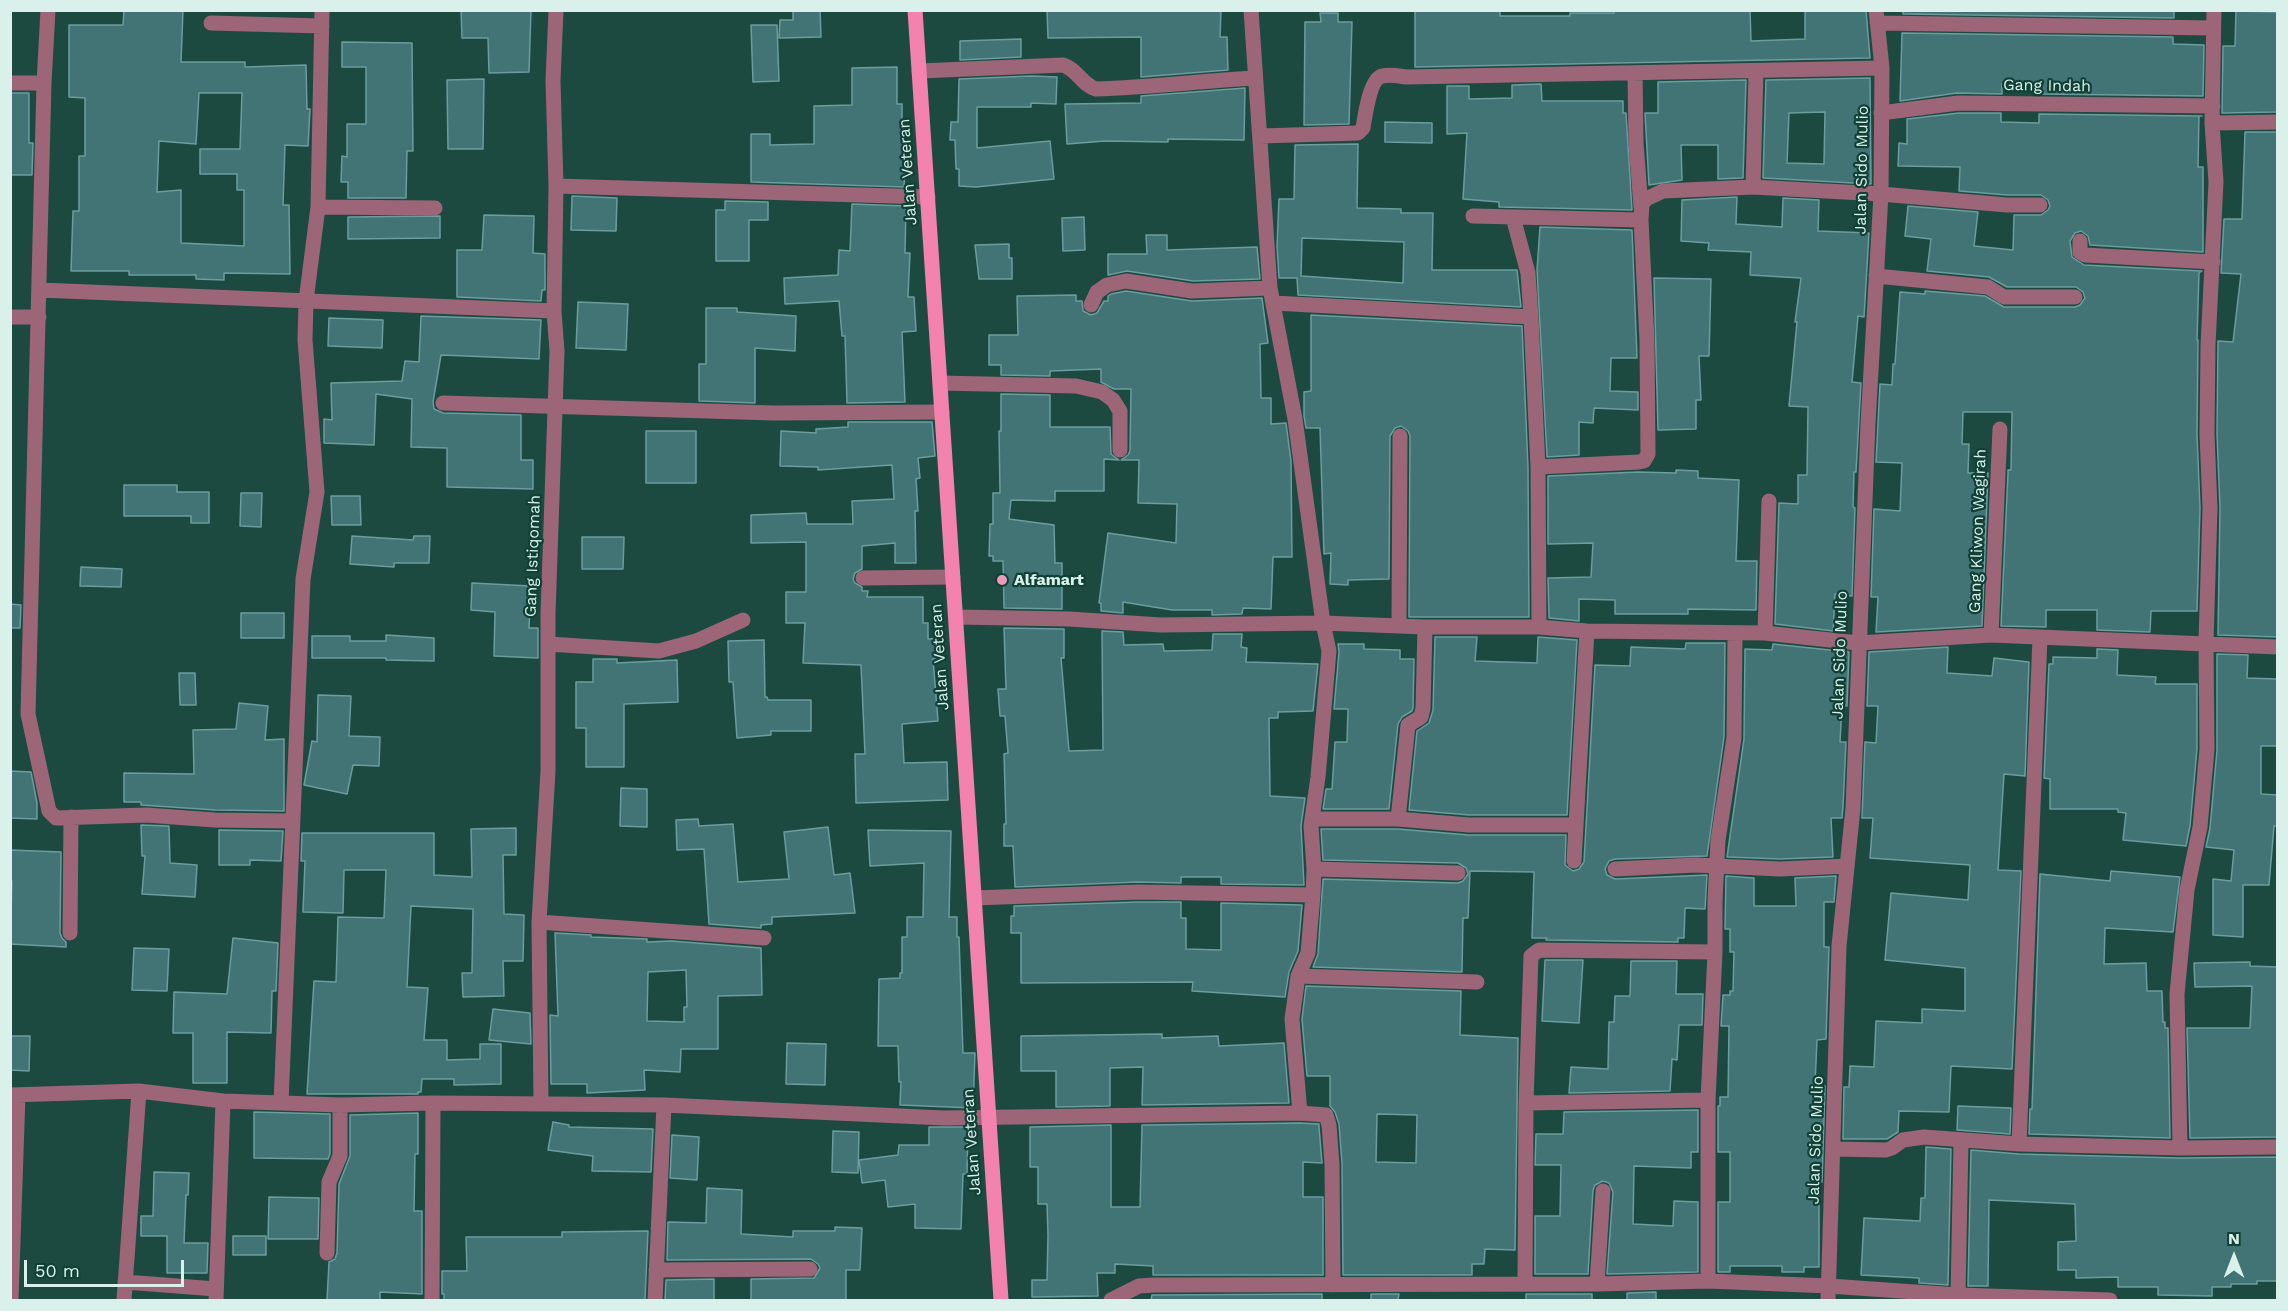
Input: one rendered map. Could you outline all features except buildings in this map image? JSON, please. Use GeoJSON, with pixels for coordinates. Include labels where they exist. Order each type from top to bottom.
{"type":"FeatureCollection","features":[{"type":"Feature","properties":{"kind":"main road","name":"Jalan Veteran"},"geometry":{"type":"LineString","coordinates":[[915,10],[1001,1300]]}},
{"type":"Feature","properties":{"kind":"street"},"geometry":{"type":"LineString","coordinates":[[48,10],[44,83],[28,714],[48,811],[56,818],[146,815],[215,820],[292,821]]}},
{"type":"Feature","properties":{"kind":"street","name":"Gang Istiqomah"},"geometry":{"type":"LineString","coordinates":[[541,1103],[539,922],[548,771],[557,351],[554,310],[556,186],[553,81],[556,10]]}},
{"type":"Feature","properties":{"kind":"street"},"geometry":{"type":"LineString","coordinates":[[1251,10],[1272,295],[1295,419],[1323,623],[1329,651],[1312,819],[1314,869],[1308,953],[1298,976],[1292,1019],[1299,1113]]}},
{"type":"Feature","properties":{"kind":"street"},"geometry":{"type":"LineString","coordinates":[[2180,1148],[2177,994],[2187,890],[2200,827],[2207,749],[2206,642],[2210,508],[2207,434],[2208,345],[2217,182],[2212,123],[2214,10]]}},
{"type":"Feature","properties":{"kind":"street"},"geometry":{"type":"LineString","coordinates":[[1877,17],[2213,28]]}},
{"type":"Feature","properties":{"kind":"street","name":"Jalan Sido Mulio"},"geometry":{"type":"LineString","coordinates":[[1829,1293],[1839,946],[1852,808],[1881,194],[1882,69],[1877,17]]}},
{"type":"Feature","properties":{"kind":"street"},"geometry":{"type":"LineString","coordinates":[[211,23],[322,18],[318,207],[306,301],[305,340],[317,492],[303,579],[281,1103]]}},
{"type":"Feature","properties":{"kind":"street"},"geometry":{"type":"LineString","coordinates":[[919,71],[1063,65],[1070,67],[1088,86],[1096,89],[1171,86],[1196,81],[1255,78]]}},
{"type":"Feature","properties":{"kind":"street"},"geometry":{"type":"LineString","coordinates":[[1260,136],[1358,133],[1363,128],[1374,83],[1379,77],[1385,75],[1406,77],[1882,69]]}},
{"type":"Feature","properties":{"kind":"street"},"geometry":{"type":"LineString","coordinates":[[1753,186],[1756,71]]}},
{"type":"Feature","properties":{"kind":"street"},"geometry":{"type":"LineString","coordinates":[[1538,467],[1639,462],[1644,460],[1648,454],[1647,341],[1636,143],[1635,74]]}},
{"type":"Feature","properties":{"kind":"street"},"geometry":{"type":"LineString","coordinates":[[10,83],[44,83]]}},
{"type":"Feature","properties":{"kind":"street","name":"Gang Indah"},"geometry":{"type":"LineString","coordinates":[[1881,113],[1958,103],[2213,106]]}},
{"type":"Feature","properties":{"kind":"street"},"geometry":{"type":"LineString","coordinates":[[2212,123],[2277,122]]}},
{"type":"Feature","properties":{"kind":"street"},"geometry":{"type":"LineString","coordinates":[[556,186],[928,197]]}},
{"type":"Feature","properties":{"kind":"street"},"geometry":{"type":"LineString","coordinates":[[1641,214],[1646,199],[1663,191],[1753,186],[2007,205],[2040,205]]}},
{"type":"Feature","properties":{"kind":"street"},"geometry":{"type":"LineString","coordinates":[[318,207],[435,208]]}},
{"type":"Feature","properties":{"kind":"street"},"geometry":{"type":"LineString","coordinates":[[1473,216],[1641,214]]}},
{"type":"Feature","properties":{"kind":"street"},"geometry":{"type":"LineString","coordinates":[[1513,217],[1528,273],[1531,317],[1538,467],[1539,627]]}},
{"type":"Feature","properties":{"kind":"street"},"geometry":{"type":"LineString","coordinates":[[2080,241],[2080,252],[2085,255],[2213,262]]}},
{"type":"Feature","properties":{"kind":"street"},"geometry":{"type":"LineString","coordinates":[[1876,276],[1988,287],[2004,297],[2075,297]]}},
{"type":"Feature","properties":{"kind":"street"},"geometry":{"type":"LineString","coordinates":[[1091,304],[1097,292],[1107,285],[1126,281],[1192,291],[1272,295],[1531,317]]}},
{"type":"Feature","properties":{"kind":"street"},"geometry":{"type":"LineString","coordinates":[[40,290],[554,310]]}},
{"type":"Feature","properties":{"kind":"street"},"geometry":{"type":"LineString","coordinates":[[10,317],[39,317]]}},
{"type":"Feature","properties":{"kind":"street"},"geometry":{"type":"LineString","coordinates":[[940,383],[1076,386],[1101,392],[1113,400],[1120,411],[1120,450]]}},
{"type":"Feature","properties":{"kind":"street"},"geometry":{"type":"LineString","coordinates":[[443,403],[774,413],[942,412]]}},
{"type":"Feature","properties":{"kind":"street","name":"Gang Kliwon Wagirah"},"geometry":{"type":"LineString","coordinates":[[1991,635],[2000,429]]}},
{"type":"Feature","properties":{"kind":"street"},"geometry":{"type":"LineString","coordinates":[[1399,625],[1400,436]]}},
{"type":"Feature","properties":{"kind":"street"},"geometry":{"type":"LineString","coordinates":[[1765,633],[1769,501]]}},
{"type":"Feature","properties":{"kind":"street"},"geometry":{"type":"LineString","coordinates":[[862,578],[953,578]]}},
{"type":"Feature","properties":{"kind":"street"},"geometry":{"type":"LineString","coordinates":[[956,617],[1070,619],[1161,625],[1323,623],[1425,627],[1539,627],[1587,631],[1765,633],[1858,643],[1991,635],[2206,642],[2277,647]]}},
{"type":"Feature","properties":{"kind":"street"},"geometry":{"type":"LineString","coordinates":[[549,644],[658,651],[696,641],[742,620]]}},
{"type":"Feature","properties":{"kind":"street"},"geometry":{"type":"LineString","coordinates":[[1398,819],[1408,725],[1421,717],[1423,708],[1425,627]]}},
{"type":"Feature","properties":{"kind":"street"},"geometry":{"type":"LineString","coordinates":[[1574,861],[1587,631]]}},
{"type":"Feature","properties":{"kind":"street"},"geometry":{"type":"LineString","coordinates":[[1708,1281],[1708,1100],[1718,840],[1734,738],[1735,633]]}},
{"type":"Feature","properties":{"kind":"street"},"geometry":{"type":"LineString","coordinates":[[2019,1144],[2040,638]]}},
{"type":"Feature","properties":{"kind":"street"},"geometry":{"type":"LineString","coordinates":[[70,933],[71,817]]}},
{"type":"Feature","properties":{"kind":"street"},"geometry":{"type":"LineString","coordinates":[[1312,819],[1398,819],[1469,825],[1575,825]]}},
{"type":"Feature","properties":{"kind":"street"},"geometry":{"type":"LineString","coordinates":[[1615,869],[1696,865],[1780,869],[1847,866]]}},
{"type":"Feature","properties":{"kind":"street"},"geometry":{"type":"LineString","coordinates":[[1314,869],[1458,873]]}},
{"type":"Feature","properties":{"kind":"street"},"geometry":{"type":"LineString","coordinates":[[974,898],[1138,892],[1313,895]]}},
{"type":"Feature","properties":{"kind":"street"},"geometry":{"type":"LineString","coordinates":[[539,922],[764,938]]}},
{"type":"Feature","properties":{"kind":"street"},"geometry":{"type":"LineString","coordinates":[[1525,1284],[1526,1104],[1531,956],[1539,950],[1715,952]]}},
{"type":"Feature","properties":{"kind":"street"},"geometry":{"type":"LineString","coordinates":[[1298,976],[1477,982]]}},
{"type":"Feature","properties":{"kind":"street"},"geometry":{"type":"LineString","coordinates":[[11,1300],[14,1095],[139,1091],[223,1101],[340,1105],[541,1103],[664,1105],[944,1118],[1299,1113],[1326,1115],[1332,1164],[1333,1285]]}},
{"type":"Feature","properties":{"kind":"street"},"geometry":{"type":"LineString","coordinates":[[124,1300],[139,1091]]}},
{"type":"Feature","properties":{"kind":"street"},"geometry":{"type":"LineString","coordinates":[[1526,1104],[1708,1100]]}},
{"type":"Feature","properties":{"kind":"street"},"geometry":{"type":"LineString","coordinates":[[125,1282],[216,1295],[223,1101]]}},
{"type":"Feature","properties":{"kind":"street"},"geometry":{"type":"LineString","coordinates":[[432,1300],[434,1103]]}},
{"type":"Feature","properties":{"kind":"street"},"geometry":{"type":"LineString","coordinates":[[327,1253],[330,1182],[340,1156],[340,1105]]}},
{"type":"Feature","properties":{"kind":"street"},"geometry":{"type":"LineString","coordinates":[[655,1300],[664,1105]]}},
{"type":"Feature","properties":{"kind":"street"},"geometry":{"type":"LineString","coordinates":[[1834,1149],[1886,1150],[1912,1137],[2019,1144],[2180,1148],[2277,1147]]}},
{"type":"Feature","properties":{"kind":"street"},"geometry":{"type":"LineString","coordinates":[[1958,1295],[1961,1141]]}},
{"type":"Feature","properties":{"kind":"street"},"geometry":{"type":"LineString","coordinates":[[1597,1284],[1603,1191]]}},
{"type":"Feature","properties":{"kind":"street"},"geometry":{"type":"LineString","coordinates":[[656,1270],[810,1269]]}},
{"type":"Feature","properties":{"kind":"street"},"geometry":{"type":"LineString","coordinates":[[1111,1300],[1138,1286],[1597,1284],[1708,1281],[1829,1293],[2110,1300]]}},
{"type":"Feature","properties":{"kind":"place","name":"Alfamart"},"geometry":{"type":"Point","coordinates":[1002,580]}}]}
